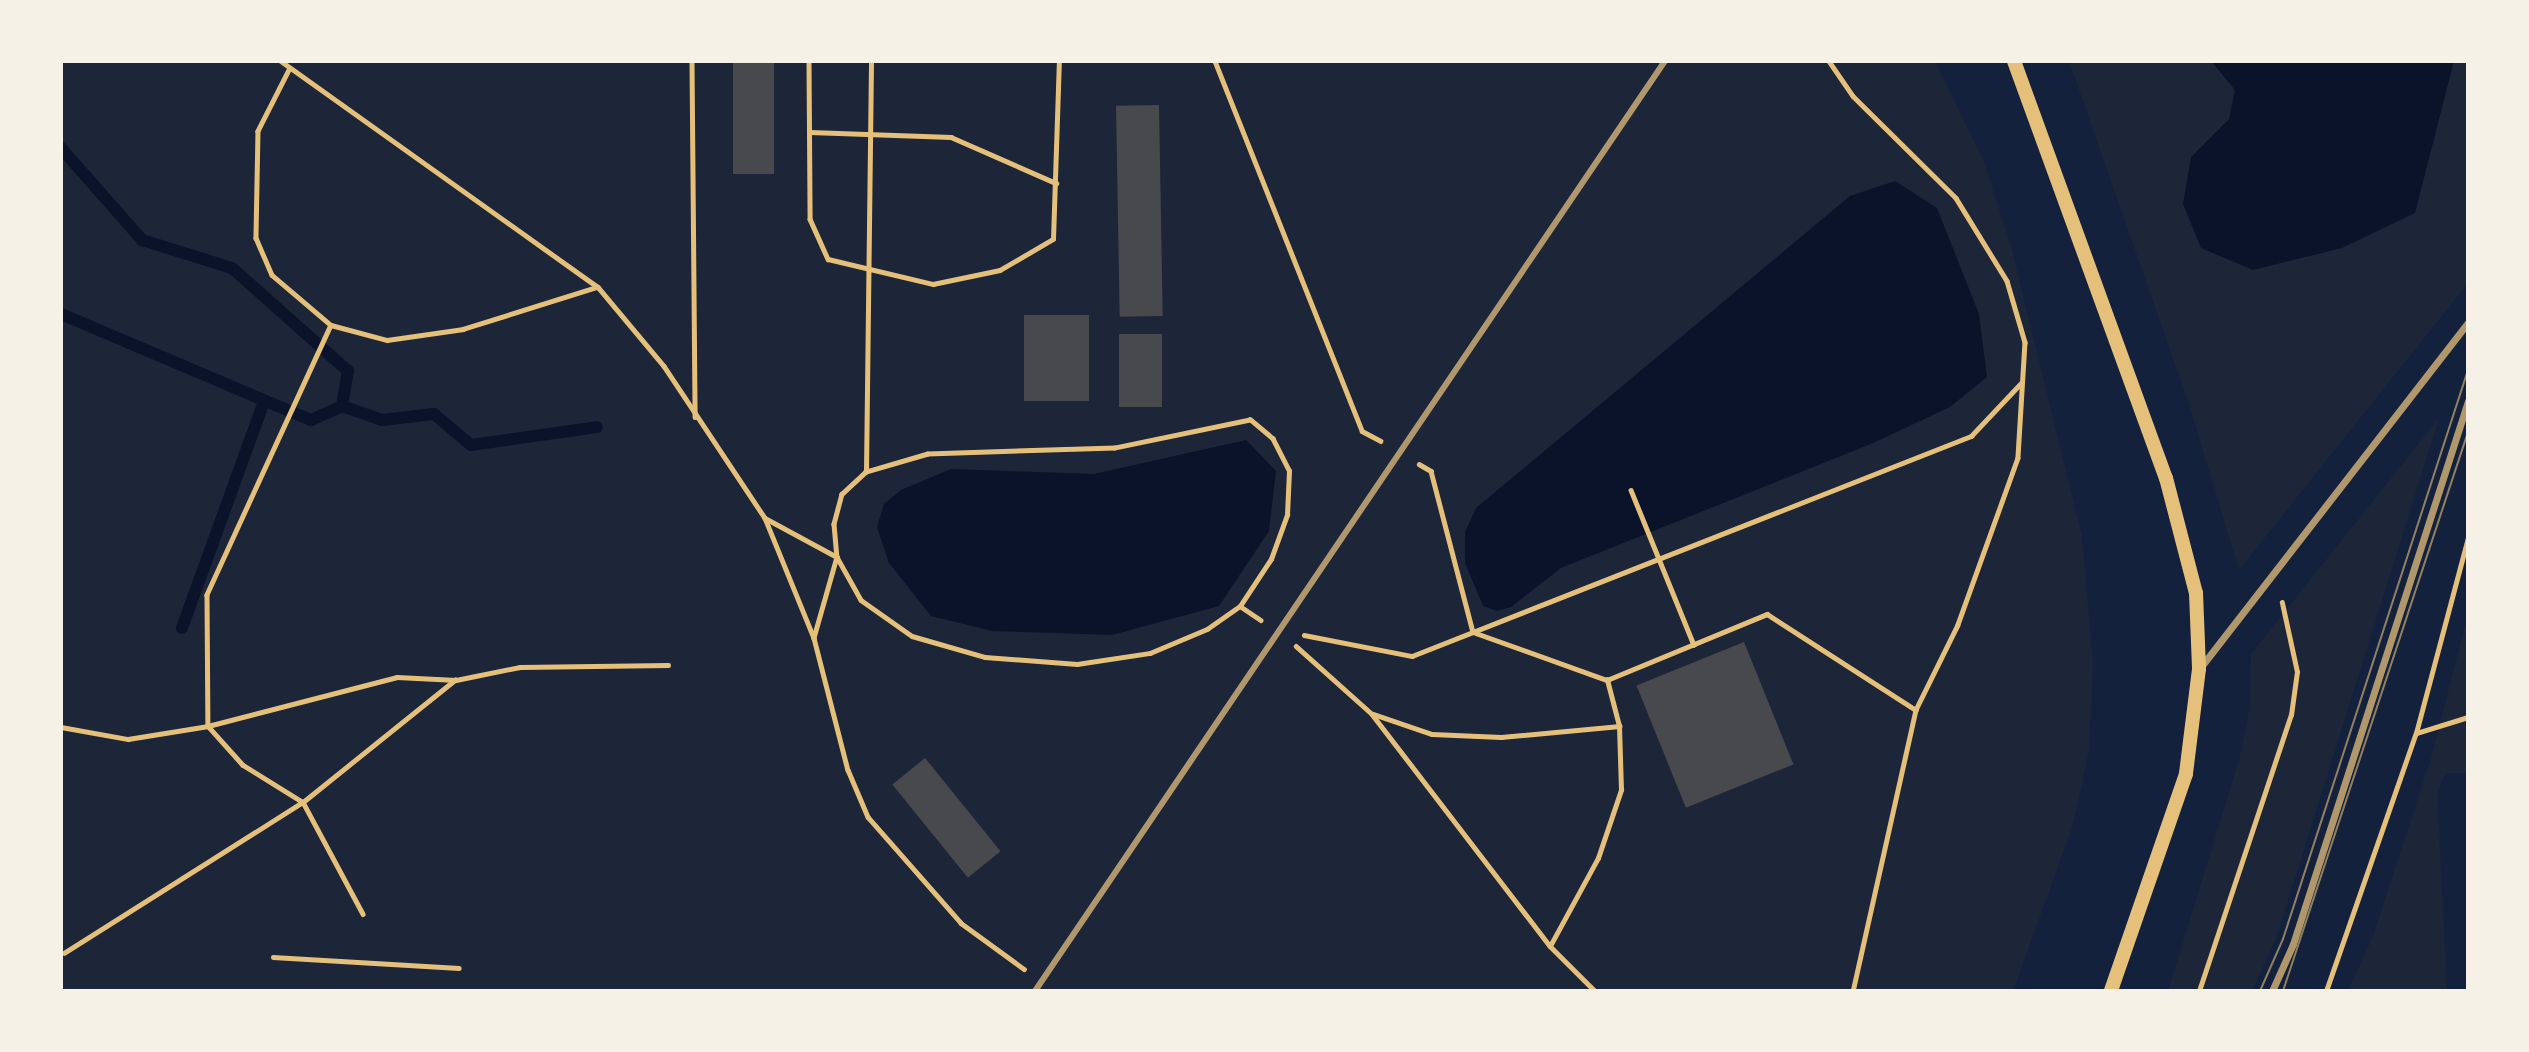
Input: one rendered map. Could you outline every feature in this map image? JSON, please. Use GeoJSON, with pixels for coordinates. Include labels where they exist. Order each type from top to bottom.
{"type":"FeatureCollection","features":[{"type":"Feature","properties":{"kind":"main road"},"geometry":{"type":"LineString","coordinates":[[2014,61],[2166,478],[2196,593],[2199,669],[2186,774],[2111,991]]}},
{"type":"Feature","properties":{"kind":"street"},"geometry":{"type":"LineString","coordinates":[[1035,991],[1665,61]]}},
{"type":"Feature","properties":{"kind":"street"},"geometry":{"type":"LineString","coordinates":[[2199,669],[2468,323]]}},
{"type":"Feature","properties":{"kind":"street"},"geometry":{"type":"LineString","coordinates":[[2272,991],[2293,944],[2468,401]]}},
{"type":"Feature","properties":{"kind":"path"},"geometry":{"type":"LineString","coordinates":[[281,61],[598,287],[664,366],[695,418],[765,519],[814,638],[848,770],[868,817],[961,923],[1041,982]]}},
{"type":"Feature","properties":{"kind":"path"},"geometry":{"type":"LineString","coordinates":[[692,61],[695,418]]}},
{"type":"Feature","properties":{"kind":"path"},"geometry":{"type":"LineString","coordinates":[[809,61],[810,219],[828,259],[933,284],[1000,270],[1054,239],[1059,61]]}},
{"type":"Feature","properties":{"kind":"path"},"geometry":{"type":"LineString","coordinates":[[866,472],[870,61]]}},
{"type":"Feature","properties":{"kind":"path"},"geometry":{"type":"LineString","coordinates":[[1215,61],[1362,430]]}},
{"type":"Feature","properties":{"kind":"path"},"geometry":{"type":"LineString","coordinates":[[1829,61],[1853,96],[1956,198],[2007,281],[2025,342],[2018,458],[1958,625],[1916,710],[1853,991]]}},
{"type":"Feature","properties":{"kind":"path"},"geometry":{"type":"LineString","coordinates":[[290,68],[258,131],[256,238],[272,275],[331,325],[387,340],[463,329],[598,287]]}},
{"type":"Feature","properties":{"kind":"path"},"geometry":{"type":"LineString","coordinates":[[810,132],[870,132],[951,137],[1056,183]]}},
{"type":"Feature","properties":{"kind":"path"},"geometry":{"type":"LineString","coordinates":[[331,325],[207,595],[208,726],[243,765],[303,802],[363,914]]}},
{"type":"Feature","properties":{"kind":"path"},"geometry":{"type":"LineString","coordinates":[[1279,631],[1412,656],[1660,562],[1971,436],[2022,383]]}},
{"type":"Feature","properties":{"kind":"path"},"geometry":{"type":"LineString","coordinates":[[765,519],[837,557],[862,600],[912,636],[985,657],[1077,664],[1150,653],[1207,629],[1240,606],[1270,559],[1287,515],[1289,471],[1273,439],[1250,420],[1115,448],[928,454],[866,472],[842,494],[834,524],[837,557],[814,638]]}},
{"type":"Feature","properties":{"kind":"path"},"geometry":{"type":"LineString","coordinates":[[1400,453],[1431,471],[1473,632]]}},
{"type":"Feature","properties":{"kind":"path"},"geometry":{"type":"LineString","coordinates":[[1631,490],[1694,645]]}},
{"type":"Feature","properties":{"kind":"path"},"geometry":{"type":"LineString","coordinates":[[2326,991],[2416,733],[2468,538]]}},
{"type":"Feature","properties":{"kind":"path"},"geometry":{"type":"LineString","coordinates":[[2199,991],[2291,715],[2297,672],[2272,576]]}},
{"type":"Feature","properties":{"kind":"path"},"geometry":{"type":"LineString","coordinates":[[1473,632],[1607,680],[1767,614],[1916,710]]}},
{"type":"Feature","properties":{"kind":"path"},"geometry":{"type":"LineString","coordinates":[[1279,631],[1372,714],[1550,946],[1595,991]]}},
{"type":"Feature","properties":{"kind":"path"},"geometry":{"type":"LineString","coordinates":[[61,727],[128,740],[208,726],[397,677],[456,680],[520,667],[668,665]]}},
{"type":"Feature","properties":{"kind":"path"},"geometry":{"type":"LineString","coordinates":[[64,953],[303,802],[456,680]]}},
{"type":"Feature","properties":{"kind":"path"},"geometry":{"type":"LineString","coordinates":[[1550,946],[1598,858],[1621,790],[1619,726],[1607,680]]}},
{"type":"Feature","properties":{"kind":"path"},"geometry":{"type":"LineString","coordinates":[[1372,714],[1432,734],[1501,737],[1619,726]]}},
{"type":"Feature","properties":{"kind":"path"},"geometry":{"type":"LineString","coordinates":[[2416,733],[2468,717]]}},
{"type":"Feature","properties":{"kind":"path"},"geometry":{"type":"LineString","coordinates":[[273,957],[459,968]]}},
{"type":"Feature","properties":{"kind":"shaded area"},"geometry":{"type":"Polygon","coordinates":[[[61,61],[1935,61],[1984,162],[2011,246],[2082,537],[2093,664],[2089,750],[2073,825],[2013,991],[61,991],[61,61]]]}},
{"type":"Feature","properties":{"kind":"shaded area"},"geometry":{"type":"Polygon","coordinates":[[[2069,61],[2468,61],[2468,283],[2239,570],[2189,404],[2069,61]]]}},
{"type":"Feature","properties":{"kind":"shaded area"},"geometry":{"type":"Polygon","coordinates":[[[2211,61],[2454,61],[2415,213],[2342,248],[2253,270],[2201,248],[2183,204],[2191,157],[2229,119],[2235,90],[2211,61]]]}},
{"type":"Feature","properties":{"kind":"shaded area"},"geometry":{"type":"Polygon","coordinates":[[[1895,181],[1937,208],[1979,314],[1987,377],[1950,407],[1871,444],[1561,568],[1511,607],[1497,611],[1483,606],[1465,563],[1465,532],[1476,508],[1850,196],[1895,181]]]}},
{"type":"Feature","properties":{"kind":"shaded area"},"geometry":{"type":"Polygon","coordinates":[[[2439,418],[2277,936],[2252,991],[2168,991],[2239,760],[2250,706],[2251,654],[2439,418]]]}},
{"type":"Feature","properties":{"kind":"shaded area"},"geometry":{"type":"Polygon","coordinates":[[[1246,440],[1276,471],[1269,531],[1219,606],[1112,635],[992,631],[931,616],[889,563],[877,527],[884,504],[901,490],[951,469],[1094,474],[1246,440]]]}},
{"type":"Feature","properties":{"kind":"shaded area"},"geometry":{"type":"Polygon","coordinates":[[[2468,614],[2468,773],[2446,773],[2437,792],[2447,991],[2348,991],[2373,936],[2431,758],[2468,614]]]}},
{"type":"Feature","properties":{"kind":"building"},"geometry":{"type":"Polygon","coordinates":[[[733,61],[774,61],[774,174],[733,174],[733,61]]]}},
{"type":"Feature","properties":{"kind":"building"},"geometry":{"type":"Polygon","coordinates":[[[1159,105],[1163,316],[1120,317],[1116,106],[1159,105]]]}},
{"type":"Feature","properties":{"kind":"building"},"geometry":{"type":"Polygon","coordinates":[[[1024,315],[1089,315],[1089,401],[1024,401],[1024,315]]]}},
{"type":"Feature","properties":{"kind":"building"},"geometry":{"type":"Polygon","coordinates":[[[1119,334],[1162,334],[1162,407],[1119,407],[1119,334]]]}},
{"type":"Feature","properties":{"kind":"building"},"geometry":{"type":"Polygon","coordinates":[[[1744,642],[1793,764],[1686,808],[1636,685],[1744,642]]]}},
{"type":"Feature","properties":{"kind":"building"},"geometry":{"type":"Polygon","coordinates":[[[925,758],[1001,851],[968,878],[892,784],[925,758]]]}},
{"type":"Feature","properties":{"kind":"waterway"},"geometry":{"type":"LineString","coordinates":[[61,148],[142,240],[232,268],[348,371],[342,406],[382,420],[434,414],[471,445],[597,427]]}},
{"type":"Feature","properties":{"kind":"waterway"},"geometry":{"type":"LineString","coordinates":[[61,314],[311,420],[342,406]]}},
{"type":"Feature","properties":{"kind":"waterway"},"geometry":{"type":"LineString","coordinates":[[182,628],[264,401]]}},
{"type":"Feature","properties":{"kind":"tram line"},"geometry":{"type":"LineString","coordinates":[[2260,991],[2283,939],[2468,370]]}},
{"type":"Feature","properties":{"kind":"tram line"},"geometry":{"type":"LineString","coordinates":[[2283,991],[2468,432]]}}]}
